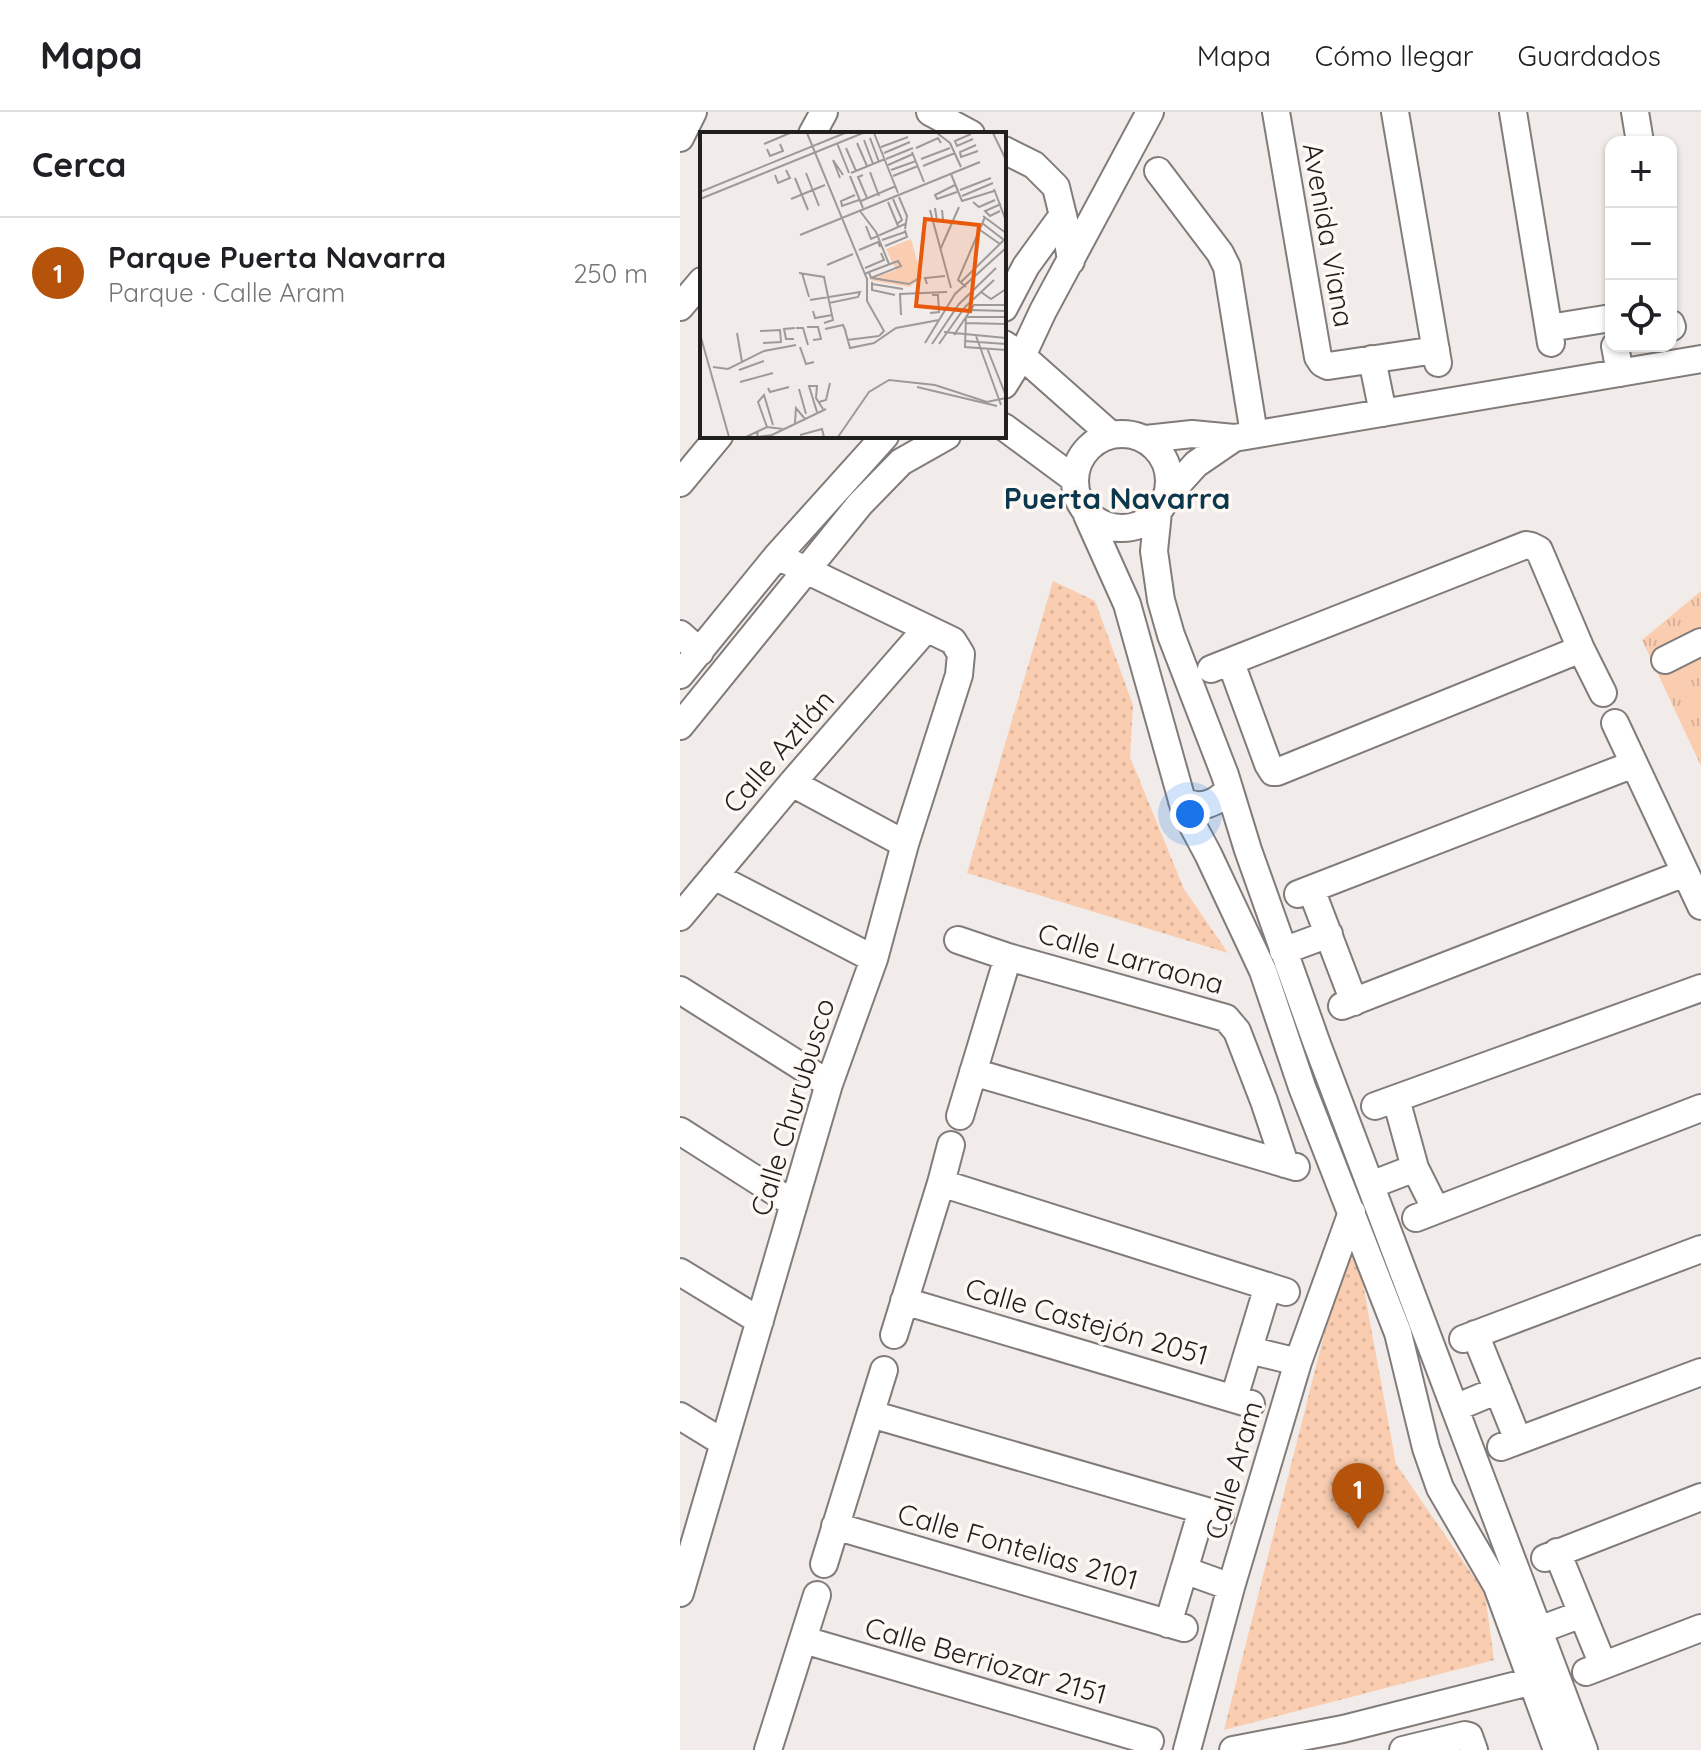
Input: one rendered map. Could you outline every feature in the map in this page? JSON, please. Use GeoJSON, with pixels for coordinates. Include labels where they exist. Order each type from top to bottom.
{"type":"FeatureCollection","features":[{"type":"Feature","properties":{"kind":"street"},"geometry":{"type":"LineString","coordinates":[[813,132],[824,112]]}},
{"type":"Feature","properties":{"kind":"street"},"geometry":{"type":"LineString","coordinates":[[930,112],[961,127]]}},
{"type":"Feature","properties":{"kind":"street"},"geometry":{"type":"LineString","coordinates":[[1006,377],[1013,350],[1043,311],[1150,112]]}},
{"type":"Feature","properties":{"kind":"street","name":"Avenida Viana"},"geometry":{"type":"LineString","coordinates":[[1276,112],[1318,357],[1328,366],[1372,359],[1437,356],[1395,112]]}},
{"type":"Feature","properties":{"kind":"street"},"geometry":{"type":"LineString","coordinates":[[1513,112],[1550,336],[1605,322]]}},
{"type":"Feature","properties":{"kind":"street"},"geometry":{"type":"LineString","coordinates":[[1635,112],[1639,136]]}},
{"type":"Feature","properties":{"kind":"street"},"geometry":{"type":"LineString","coordinates":[[1006,151],[1034,165],[1056,187],[1071,261]]}},
{"type":"Feature","properties":{"kind":"street"},"geometry":{"type":"LineString","coordinates":[[1158,171],[1220,253],[1227,267],[1244,436]]}},
{"type":"Feature","properties":{"kind":"street"},"geometry":{"type":"LineString","coordinates":[[1006,304],[1026,266],[1063,215]]}},
{"type":"Feature","properties":{"kind":"street"},"geometry":{"type":"LineString","coordinates":[[680,307],[700,283]]}},
{"type":"Feature","properties":{"kind":"street"},"geometry":{"type":"LineString","coordinates":[[1013,350],[1110,434]]}},
{"type":"Feature","properties":{"kind":"street"},"geometry":{"type":"LineString","coordinates":[[1616,352],[1620,373]]}},
{"type":"Feature","properties":{"kind":"street","name":"Avenida Viana"},"geometry":{"type":"LineString","coordinates":[[1372,359],[1383,413]]}},
{"type":"Feature","properties":{"kind":"street"},"geometry":{"type":"LineString","coordinates":[[1146,439],[1192,434],[1244,436],[1701,359]]}},
{"type":"Feature","properties":{"kind":"street"},"geometry":{"type":"LineString","coordinates":[[1006,428],[1073,478]]}},
{"type":"Feature","properties":{"kind":"street"},"geometry":{"type":"LineString","coordinates":[[1557,1750],[1497,1586],[1440,1488],[1426,1448],[1398,1333],[1302,1087],[1263,971],[1178,789],[1127,604],[1087,515],[1076,498],[1073,478],[1079,459],[1092,443],[1110,434],[1130,434],[1146,439],[1158,449],[1166,463],[1170,479],[1154,551],[1161,600],[1171,635],[1225,778],[1283,951],[1584,1750]]}},
{"type":"Feature","properties":{"kind":"street"},"geometry":{"type":"LineString","coordinates":[[1087,515],[1104,526],[1124,529],[1143,524],[1196,464],[1244,436]]}},
{"type":"Feature","properties":{"kind":"street"},"geometry":{"type":"LineString","coordinates":[[680,483],[717,438]]}},
{"type":"Feature","properties":{"kind":"street"},"geometry":{"type":"LineString","coordinates":[[680,675],[777,556],[883,438]]}},
{"type":"Feature","properties":{"kind":"street"},"geometry":{"type":"LineString","coordinates":[[680,726],[860,504],[901,462],[943,438]]}},
{"type":"Feature","properties":{"kind":"street"},"geometry":{"type":"LineString","coordinates":[[1581,649],[1277,772],[1270,768],[1253,721],[1221,666],[1526,545],[1539,550],[1603,693]]}},
{"type":"Feature","properties":{"kind":"street"},"geometry":{"type":"LineString","coordinates":[[777,556],[926,629]]}},
{"type":"Feature","properties":{"kind":"street","name":"Calle Churubusco"},"geometry":{"type":"LineString","coordinates":[[680,1593],[829,1084],[874,959],[905,844],[959,675],[961,654],[953,641],[926,629]]}},
{"type":"Feature","properties":{"kind":"street","name":"Calle Aztlán"},"geometry":{"type":"LineString","coordinates":[[680,917],[926,629]]}},
{"type":"Feature","properties":{"kind":"street"},"geometry":{"type":"LineString","coordinates":[[680,634],[700,652]]}},
{"type":"Feature","properties":{"kind":"street"},"geometry":{"type":"LineString","coordinates":[[1665,660],[1701,642]]}},
{"type":"Feature","properties":{"kind":"street"},"geometry":{"type":"LineString","coordinates":[[1209,734],[1253,721]]}},
{"type":"Feature","properties":{"kind":"street"},"geometry":{"type":"LineString","coordinates":[[1615,723],[1701,906]]}},
{"type":"Feature","properties":{"kind":"street"},"geometry":{"type":"LineString","coordinates":[[1178,789],[1182,766],[1195,759],[1209,760],[1225,778]]}},
{"type":"Feature","properties":{"kind":"street"},"geometry":{"type":"LineString","coordinates":[[1634,764],[1304,891],[1329,934],[1348,1004],[1685,873]]}},
{"type":"Feature","properties":{"kind":"street"},"geometry":{"type":"LineString","coordinates":[[1178,789],[1202,806],[1220,797],[1225,778]]}},
{"type":"Feature","properties":{"kind":"street"},"geometry":{"type":"LineString","coordinates":[[792,783],[905,844]]}},
{"type":"Feature","properties":{"kind":"street"},"geometry":{"type":"LineString","coordinates":[[714,876],[874,959]]}},
{"type":"Feature","properties":{"kind":"street"},"geometry":{"type":"LineString","coordinates":[[1283,951],[1329,934]]}},
{"type":"Feature","properties":{"kind":"street","name":"Calle Larraona"},"geometry":{"type":"LineString","coordinates":[[958,940],[1226,1018],[1237,1031],[1293,1166],[973,1072]]}},
{"type":"Feature","properties":{"kind":"street"},"geometry":{"type":"LineString","coordinates":[[960,1116],[1008,957]]}},
{"type":"Feature","properties":{"kind":"street"},"geometry":{"type":"LineString","coordinates":[[1701,988],[1385,1103],[1415,1168],[1426,1214],[1701,1108]]}},
{"type":"Feature","properties":{"kind":"street"},"geometry":{"type":"LineString","coordinates":[[680,990],[829,1084]]}},
{"type":"Feature","properties":{"kind":"street"},"geometry":{"type":"LineString","coordinates":[[1264,1101],[1302,1087]]}},
{"type":"Feature","properties":{"kind":"street"},"geometry":{"type":"LineString","coordinates":[[680,1131],[794,1204]]}},
{"type":"Feature","properties":{"kind":"street"},"geometry":{"type":"LineString","coordinates":[[894,1335],[951,1145]]}},
{"type":"Feature","properties":{"kind":"street"},"geometry":{"type":"LineString","coordinates":[[1371,1185],[1415,1168]]}},
{"type":"Feature","properties":{"kind":"street"},"geometry":{"type":"LineString","coordinates":[[941,1183],[1277,1289],[1249,1350],[1298,1362]]}},
{"type":"Feature","properties":{"kind":"street","name":"Calle Aram"},"geometry":{"type":"LineString","coordinates":[[1187,1750],[1231,1587],[1298,1362],[1352,1212]]}},
{"type":"Feature","properties":{"kind":"street"},"geometry":{"type":"LineString","coordinates":[[1701,1249],[1469,1337],[1498,1390],[1510,1444],[1701,1372]]}},
{"type":"Feature","properties":{"kind":"street"},"geometry":{"type":"LineString","coordinates":[[680,1272],[760,1321]]}},
{"type":"Feature","properties":{"kind":"street","name":"Calle Castejón 2051"},"geometry":{"type":"LineString","coordinates":[[904,1301],[1243,1401],[1249,1350]]}},
{"type":"Feature","properties":{"kind":"street"},"geometry":{"type":"LineString","coordinates":[[824,1564],[884,1370]]}},
{"type":"Feature","properties":{"kind":"street"},"geometry":{"type":"LineString","coordinates":[[1455,1408],[1498,1390]]}},
{"type":"Feature","properties":{"kind":"street"},"geometry":{"type":"LineString","coordinates":[[871,1414],[1211,1512],[1184,1570],[1231,1587]]}},
{"type":"Feature","properties":{"kind":"street"},"geometry":{"type":"LineString","coordinates":[[680,1416],[724,1443]]}},
{"type":"Feature","properties":{"kind":"street"},"geometry":{"type":"LineString","coordinates":[[1426,1448],[1466,1435]]}},
{"type":"Feature","properties":{"kind":"street"},"geometry":{"type":"LineString","coordinates":[[1440,1488],[1480,1474]]}},
{"type":"Feature","properties":{"kind":"street"},"geometry":{"type":"LineString","coordinates":[[1701,1497],[1551,1555],[1582,1614],[1594,1669],[1701,1628]]}},
{"type":"Feature","properties":{"kind":"street","name":"Calle Fontelias 2101"},"geometry":{"type":"LineString","coordinates":[[835,1526],[1176,1626],[1184,1570]]}},
{"type":"Feature","properties":{"kind":"street"},"geometry":{"type":"LineString","coordinates":[[768,1750],[817,1595]]}},
{"type":"Feature","properties":{"kind":"street"},"geometry":{"type":"LineString","coordinates":[[1539,1630],[1582,1614]]}},
{"type":"Feature","properties":{"kind":"street","name":"Calle Berriozar 2151"},"geometry":{"type":"LineString","coordinates":[[804,1640],[1139,1743]]}},
{"type":"Feature","properties":{"kind":"street"},"geometry":{"type":"LineString","coordinates":[[1233,1750],[1343,1729],[1533,1681]]}},
{"type":"Feature","properties":{"kind":"street"},"geometry":{"type":"LineString","coordinates":[[1404,1714],[1407,1749],[1465,1735],[1472,1739],[1474,1750]]}},
{"type":"Feature","properties":{"kind":"street"},"geometry":{"type":"LineString","coordinates":[[1187,1750],[1194,1750]]}},
{"type":"Feature","properties":{"kind":"green space"},"geometry":{"type":"Polygon","coordinates":[[[1053,581],[1095,601],[1133,705],[1130,757],[1184,889],[1228,953],[967,873],[1053,581]]]}},
{"type":"Feature","properties":{"kind":"green space"},"geometry":{"type":"Polygon","coordinates":[[[1701,591],[1701,766],[1642,640],[1701,591]]]}},
{"type":"Feature","properties":{"kind":"green space"},"geometry":{"type":"Polygon","coordinates":[[[1352,1224],[1396,1464],[1485,1593],[1494,1660],[1224,1730],[1352,1224]]]}},
{"type":"Feature","properties":{"kind":"place","name":"Parque Puerta Navarra"},"geometry":{"type":"Point","coordinates":[1358,1529]}},
{"type":"Feature","properties":{"kind":"district","name":"Puerta Navarra"},"geometry":{"type":"Point","coordinates":[1117,498]}}]}
